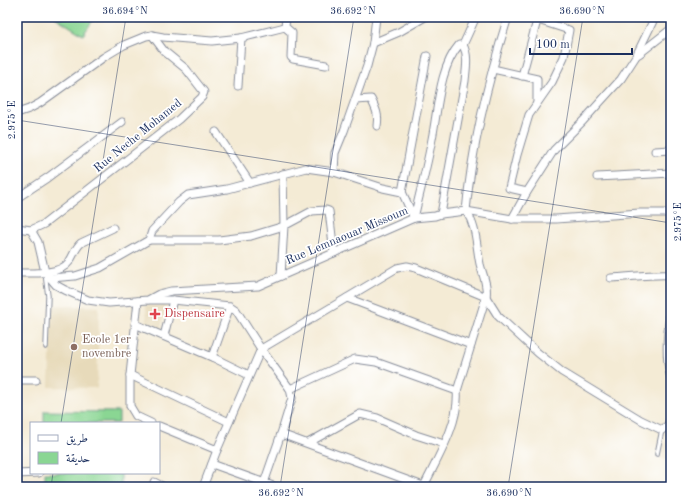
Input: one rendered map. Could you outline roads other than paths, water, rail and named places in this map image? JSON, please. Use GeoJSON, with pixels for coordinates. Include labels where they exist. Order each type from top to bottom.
{"type":"FeatureCollection","features":[{"type":"Feature","properties":{"kind":"street"},"geometry":{"type":"LineString","coordinates":[[285,27],[286,17]]}},
{"type":"Feature","properties":{"kind":"street"},"geometry":{"type":"LineString","coordinates":[[334,172],[335,153],[356,100],[367,66],[373,43],[376,17]]}},
{"type":"Feature","properties":{"kind":"street"},"geometry":{"type":"LineString","coordinates":[[373,43],[398,32],[424,17]]}},
{"type":"Feature","properties":{"kind":"street"},"geometry":{"type":"LineString","coordinates":[[281,434],[425,487],[452,429],[458,401],[457,391],[488,289],[480,265],[475,231],[466,211],[477,136],[493,69],[508,17]]}},
{"type":"Feature","properties":{"kind":"street"},"geometry":{"type":"LineString","coordinates":[[512,219],[527,192],[554,150],[621,79],[636,56],[655,17]]}},
{"type":"Feature","properties":{"kind":"street"},"geometry":{"type":"LineString","coordinates":[[522,76],[538,19],[569,30],[564,57],[552,82],[529,115],[517,155],[509,188],[527,192]]}},
{"type":"Feature","properties":{"kind":"street"},"geometry":{"type":"LineString","coordinates":[[441,214],[465,81],[467,60],[463,45],[474,21]]}},
{"type":"Feature","properties":{"kind":"street"},"geometry":{"type":"LineString","coordinates":[[17,113],[40,103],[104,57],[124,45],[152,35],[204,41],[241,38],[285,27]]}},
{"type":"Feature","properties":{"kind":"street"},"geometry":{"type":"LineString","coordinates":[[285,27],[292,33],[291,57],[293,59],[326,65]]}},
{"type":"Feature","properties":{"kind":"street"},"geometry":{"type":"LineString","coordinates":[[636,56],[671,29]]}},
{"type":"Feature","properties":{"kind":"street","name":"Rue Neche Mohamed"},"geometry":{"type":"LineString","coordinates":[[31,230],[50,220],[179,119],[202,97],[204,92],[186,69],[164,51],[152,35]]}},
{"type":"Feature","properties":{"kind":"street"},"geometry":{"type":"LineString","coordinates":[[238,86],[241,38]]}},
{"type":"Feature","properties":{"kind":"street"},"geometry":{"type":"LineString","coordinates":[[414,218],[432,140],[445,69],[452,53],[458,45],[463,45]]}},
{"type":"Feature","properties":{"kind":"street"},"geometry":{"type":"LineString","coordinates":[[414,218],[402,192],[428,56]]}},
{"type":"Feature","properties":{"kind":"street"},"geometry":{"type":"LineString","coordinates":[[493,69],[537,79],[537,103]]}},
{"type":"Feature","properties":{"kind":"street"},"geometry":{"type":"LineString","coordinates":[[356,100],[371,99],[377,109],[377,126]]}},
{"type":"Feature","properties":{"kind":"street"},"geometry":{"type":"LineString","coordinates":[[17,198],[47,178],[122,122]]}},
{"type":"Feature","properties":{"kind":"street"},"geometry":{"type":"LineString","coordinates":[[216,132],[250,182]]}},
{"type":"Feature","properties":{"kind":"street"},"geometry":{"type":"LineString","coordinates":[[655,150],[671,150]]}},
{"type":"Feature","properties":{"kind":"street"},"geometry":{"type":"LineString","coordinates":[[149,240],[152,231],[179,202],[188,195],[227,189],[306,168],[334,172],[383,188],[402,192]]}},
{"type":"Feature","properties":{"kind":"street"},"geometry":{"type":"LineString","coordinates":[[597,177],[671,173]]}},
{"type":"Feature","properties":{"kind":"street"},"geometry":{"type":"LineString","coordinates":[[281,276],[284,226],[283,174]]}},
{"type":"Feature","properties":{"kind":"street"},"geometry":{"type":"LineString","coordinates":[[50,278],[75,276],[100,268],[149,240],[219,240],[251,236],[284,226],[312,211],[330,211],[334,253]]}},
{"type":"Feature","properties":{"kind":"street","name":"Rue Lemnaouar Missoum"},"geometry":{"type":"LineString","coordinates":[[45,272],[56,285],[88,300],[109,303],[138,301],[148,300],[159,294],[171,291],[258,286],[414,218],[466,211],[512,219],[556,219],[640,213],[671,213]]}},
{"type":"Feature","properties":{"kind":"street"},"geometry":{"type":"LineString","coordinates":[[17,228],[31,230],[38,242],[45,272]]}},
{"type":"Feature","properties":{"kind":"street"},"geometry":{"type":"LineString","coordinates":[[17,273],[45,272],[58,269],[69,263],[77,246],[81,243],[113,228]]}},
{"type":"Feature","properties":{"kind":"street"},"geometry":{"type":"LineString","coordinates":[[203,487],[217,450],[261,349],[397,268],[407,266],[416,268],[486,297],[498,316],[538,353],[562,372],[641,420],[662,430],[668,425],[671,418]]}},
{"type":"Feature","properties":{"kind":"street"},"geometry":{"type":"LineString","coordinates":[[611,278],[671,275]]}},
{"type":"Feature","properties":{"kind":"street"},"geometry":{"type":"LineString","coordinates":[[671,296],[670,316],[666,338],[669,350],[668,366],[671,378]]}},
{"type":"Feature","properties":{"kind":"street"},"geometry":{"type":"LineString","coordinates":[[347,298],[471,345]]}},
{"type":"Feature","properties":{"kind":"street"},"geometry":{"type":"LineString","coordinates":[[148,300],[173,300],[230,306],[236,310],[261,349],[290,389],[292,398],[264,483]]}},
{"type":"Feature","properties":{"kind":"street"},"geometry":{"type":"LineString","coordinates":[[164,336],[173,300]]}},
{"type":"Feature","properties":{"kind":"street"},"geometry":{"type":"LineString","coordinates":[[138,301],[130,375],[130,406],[136,416],[149,422]]}},
{"type":"Feature","properties":{"kind":"street"},"geometry":{"type":"LineString","coordinates":[[212,357],[230,306]]}},
{"type":"Feature","properties":{"kind":"street"},"geometry":{"type":"LineString","coordinates":[[136,324],[249,375]]}},
{"type":"Feature","properties":{"kind":"street"},"geometry":{"type":"LineString","coordinates":[[290,389],[355,359],[376,362],[457,391]]}},
{"type":"Feature","properties":{"kind":"street"},"geometry":{"type":"LineString","coordinates":[[130,375],[229,422]]}},
{"type":"Feature","properties":{"kind":"street"},"geometry":{"type":"LineString","coordinates":[[17,380],[36,380]]}},
{"type":"Feature","properties":{"kind":"street"},"geometry":{"type":"LineString","coordinates":[[308,443],[360,414],[377,418],[416,435],[444,444]]}},
{"type":"Feature","properties":{"kind":"street"},"geometry":{"type":"LineString","coordinates":[[160,426],[217,450]]}},
{"type":"Feature","properties":{"kind":"street"},"geometry":{"type":"LineString","coordinates":[[212,464],[276,487]]}},
{"type":"Feature","properties":{"kind":"street"},"geometry":{"type":"LineString","coordinates":[[17,474],[30,473]]}},
{"type":"Feature","properties":{"kind":"street"},"geometry":{"type":"LineString","coordinates":[[154,482],[164,487]]}},
{"type":"Feature","properties":{"kind":"lane"},"geometry":{"type":"LineString","coordinates":[[45,272],[48,296],[46,347]]}},
{"type":"Feature","properties":{"kind":"lane"},"geometry":{"type":"LineString","coordinates":[[657,454],[662,430]]}},
{"type":"Feature","properties":{"kind":"place","name":"Dispensaire"},"geometry":{"type":"Point","coordinates":[155,314]}},
{"type":"Feature","properties":{"kind":"place","name":"Ecole 1er novembre"},"geometry":{"type":"Point","coordinates":[74,347]}}]}
